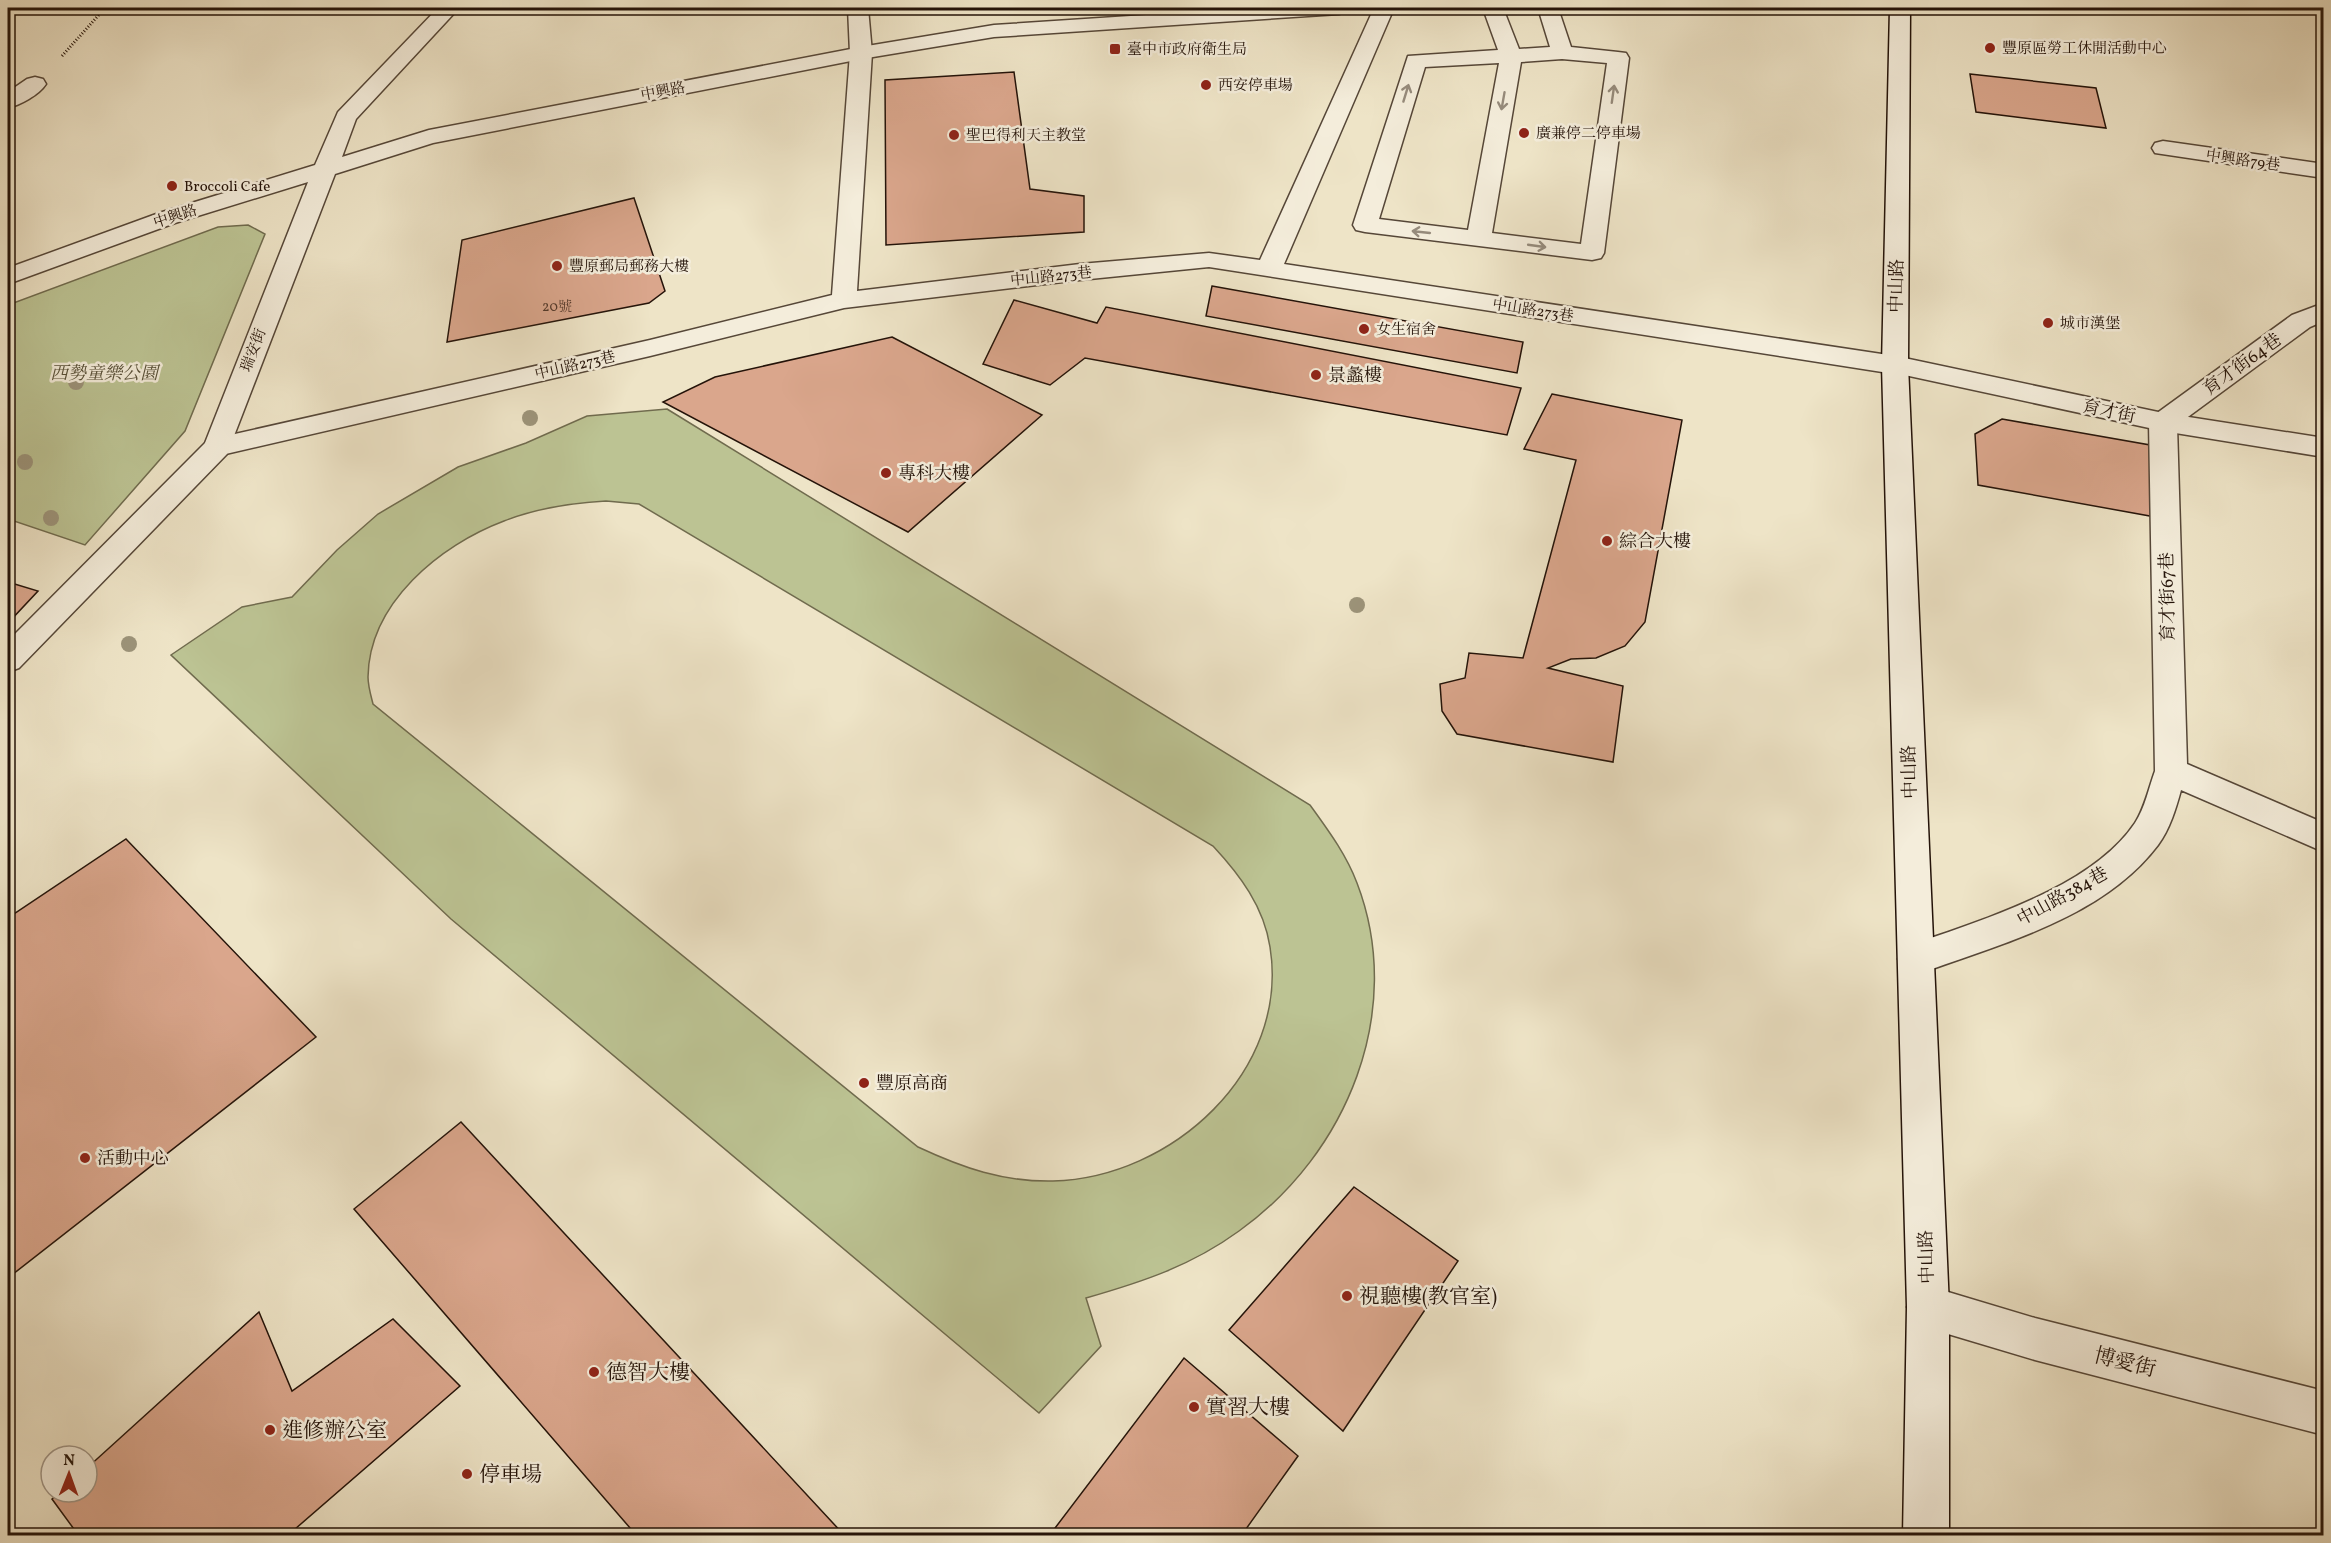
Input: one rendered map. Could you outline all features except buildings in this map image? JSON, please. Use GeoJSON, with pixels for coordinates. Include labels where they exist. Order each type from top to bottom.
{"type":"FeatureCollection","features":[{"type":"Feature","properties":{"kind":"street","name":"瑞安街"},"geometry":{"type":"LineString","coordinates":[[8,660],[217,447],[346,117],[449,8]]}},
{"type":"Feature","properties":{"kind":"street"},"geometry":{"type":"LineString","coordinates":[[844,300],[861,53],[858,8]]}},
{"type":"Feature","properties":{"kind":"street","name":"中興路"},"geometry":{"type":"LineString","coordinates":[[8,276],[167,218],[429,136],[861,53],[994,31],[1339,8]]}},
{"type":"Feature","properties":{"kind":"street"},"geometry":{"type":"LineString","coordinates":[[1269,269],[1384,8]]}},
{"type":"Feature","properties":{"kind":"street"},"geometry":{"type":"LineString","coordinates":[[1479,238],[1511,55],[1494,10],[1489,8]]}},
{"type":"Feature","properties":{"kind":"street"},"geometry":{"type":"LineString","coordinates":[[1548,8],[1562,53]]}},
{"type":"Feature","properties":{"kind":"street","name":"中山路"},"geometry":{"type":"LineString","coordinates":[[1900,8],[1895,365],[1928,1307],[1926,1536]]}},
{"type":"Feature","properties":{"kind":"street"},"geometry":{"type":"LineString","coordinates":[[1562,53],[1618,58],[1592,253],[1365,225],[1416,61],[1511,55],[1562,53]]}},
{"type":"Feature","properties":{"kind":"street"},"geometry":{"type":"LineString","coordinates":[[8,101],[34,84]]}},
{"type":"Feature","properties":{"kind":"street","name":"中興路79巷"},"geometry":{"type":"LineString","coordinates":[[2163,148],[2324,171]]}},
{"type":"Feature","properties":{"kind":"street","name":"中山路273巷"},"geometry":{"type":"LineString","coordinates":[[217,447],[650,348],[844,300],[1080,272],[1209,260],[1895,365]]}},
{"type":"Feature","properties":{"kind":"street","name":"育才街64巷"},"geometry":{"type":"LineString","coordinates":[[2163,422],[2301,321],[2324,311]]}},
{"type":"Feature","properties":{"kind":"street","name":"育才街"},"geometry":{"type":"LineString","coordinates":[[1895,365],[2163,422],[2324,448]]}},
{"type":"Feature","properties":{"kind":"street","name":"育才街67巷"},"geometry":{"type":"LineString","coordinates":[[2163,422],[2171,771]]}},
{"type":"Feature","properties":{"kind":"street"},"geometry":{"type":"LineString","coordinates":[[2171,771],[2324,838]]}},
{"type":"Feature","properties":{"kind":"street","name":"中山路384巷"},"geometry":{"type":"LineString","coordinates":[[1916,959],[2032,916],[2107,875],[2148,834],[2171,771]]}},
{"type":"Feature","properties":{"kind":"street","name":"博愛街"},"geometry":{"type":"LineString","coordinates":[[1928,1307],[2035,1339],[2324,1413]]}},
{"type":"Feature","properties":{"kind":"path"},"geometry":{"type":"LineString","coordinates":[[34,84],[105,8]]}},
{"type":"Feature","properties":{"kind":"green space","name":"西勢童樂公園"},"geometry":{"type":"Polygon","coordinates":[[[248,225],[265,234],[185,431],[85,545],[8,519],[8,305],[218,227],[248,225]]]}},
{"type":"Feature","properties":{"kind":"green space"},"geometry":{"type":"Polygon","coordinates":[[[667,409],[1310,805],[1336,842],[1353,872],[1370,932],[1374,981],[1370,1029],[1357,1076],[1337,1121],[1310,1162],[1277,1199],[1239,1231],[1203,1254],[1166,1272],[1086,1298],[1101,1346],[1039,1413],[451,919],[171,655],[242,607],[292,597],[337,550],[378,514],[458,467],[526,443],[587,416],[667,409]],[[593,502],[529,513],[480,532],[433,561],[412,580],[395,601],[381,625],[372,650],[368,677],[373,704],[918,1147],[984,1172],[1017,1179],[1053,1181],[1097,1175],[1140,1161],[1179,1138],[1214,1109],[1242,1075],[1261,1035],[1271,993],[1270,947],[1262,918],[1241,880],[1213,846],[639,504],[593,502]]]}},
{"type":"Feature","properties":{"kind":"place","name":"豐原區勞工休閒活動中心"},"geometry":{"type":"Point","coordinates":[1990,48]}},
{"type":"Feature","properties":{"kind":"place","name":"臺中市政府衛生局"},"geometry":{"type":"Point","coordinates":[1115,49]}},
{"type":"Feature","properties":{"kind":"place","name":"西安停車場"},"geometry":{"type":"Point","coordinates":[1206,85]}},
{"type":"Feature","properties":{"kind":"place","name":"廣兼停二停車場"},"geometry":{"type":"Point","coordinates":[1524,133]}},
{"type":"Feature","properties":{"kind":"place","name":"聖巴得利天主教堂"},"geometry":{"type":"Point","coordinates":[954,135]}},
{"type":"Feature","properties":{"kind":"place","name":"Broccoli Cafe"},"geometry":{"type":"Point","coordinates":[172,186]}},
{"type":"Feature","properties":{"kind":"place","name":"豐原郵局郵務大樓"},"geometry":{"type":"Point","coordinates":[557,266]}},
{"type":"Feature","properties":{"kind":"place","name":"城市漢堡"},"geometry":{"type":"Point","coordinates":[2048,323]}},
{"type":"Feature","properties":{"kind":"place","name":"女生宿舍"},"geometry":{"type":"Point","coordinates":[1364,329]}},
{"type":"Feature","properties":{"kind":"place","name":"景蠡樓"},"geometry":{"type":"Point","coordinates":[1316,375]}},
{"type":"Feature","properties":{"kind":"place","name":"專科大樓"},"geometry":{"type":"Point","coordinates":[886,473]}},
{"type":"Feature","properties":{"kind":"place","name":"綜合大樓"},"geometry":{"type":"Point","coordinates":[1607,541]}},
{"type":"Feature","properties":{"kind":"place","name":"豐原高商"},"geometry":{"type":"Point","coordinates":[864,1083]}},
{"type":"Feature","properties":{"kind":"place","name":"活動中心"},"geometry":{"type":"Point","coordinates":[85,1158]}},
{"type":"Feature","properties":{"kind":"place","name":"視聽樓(教官室)"},"geometry":{"type":"Point","coordinates":[1347,1296]}},
{"type":"Feature","properties":{"kind":"place","name":"德智大樓"},"geometry":{"type":"Point","coordinates":[594,1372]}},
{"type":"Feature","properties":{"kind":"place","name":"實習大樓"},"geometry":{"type":"Point","coordinates":[1194,1407]}},
{"type":"Feature","properties":{"kind":"place","name":"進修辦公室"},"geometry":{"type":"Point","coordinates":[270,1430]}},
{"type":"Feature","properties":{"kind":"place","name":"停車場"},"geometry":{"type":"Point","coordinates":[467,1474]}}]}
